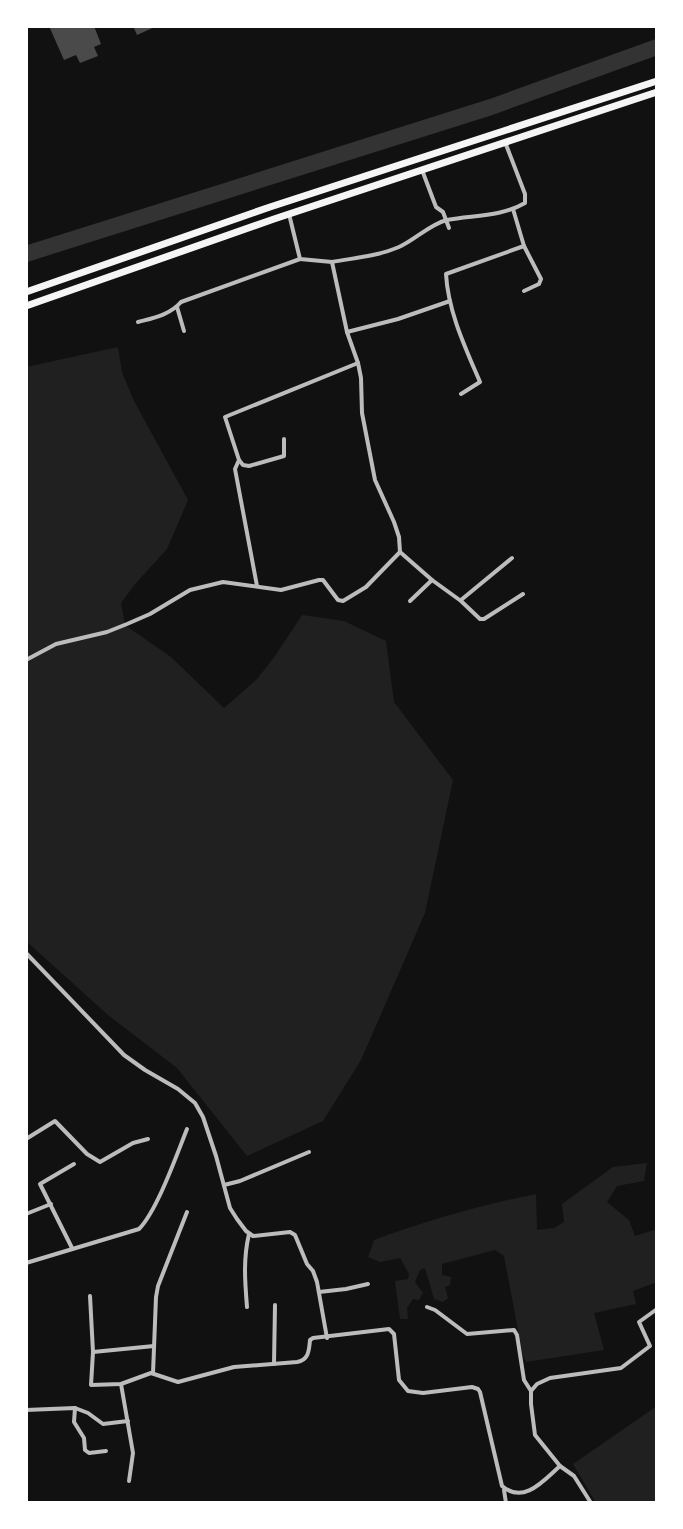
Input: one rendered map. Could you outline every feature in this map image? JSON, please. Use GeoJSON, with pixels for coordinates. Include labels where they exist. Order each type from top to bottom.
{"type":"FeatureCollection","features":[{"type":"Feature","properties":{"kind":"highway"},"geometry":{"type":"LineString","coordinates":[[26,292],[270,207],[657,81]]}},
{"type":"Feature","properties":{"kind":"highway"},"geometry":{"type":"LineString","coordinates":[[26,306],[274,219],[657,92]]}},
{"type":"Feature","properties":{"kind":"highway"},"geometry":{"type":"LineString","coordinates":[[270,207],[274,219]]}},
{"type":"Feature","properties":{"kind":"street"},"geometry":{"type":"LineString","coordinates":[[138,322],[162,315],[181,302],[300,259],[332,262],[381,253],[395,249],[446,220],[477,218],[513,209],[525,203],[525,194],[505,142]]}},
{"type":"Feature","properties":{"kind":"street"},"geometry":{"type":"LineString","coordinates":[[422,170],[436,207],[442,212],[449,228]]}},
{"type":"Feature","properties":{"kind":"street"},"geometry":{"type":"LineString","coordinates":[[513,209],[524,246],[541,279],[539,284],[524,291]]}},
{"type":"Feature","properties":{"kind":"street"},"geometry":{"type":"LineString","coordinates":[[289,214],[300,259]]}},
{"type":"Feature","properties":{"kind":"street"},"geometry":{"type":"LineString","coordinates":[[461,394],[480,382],[459,333],[445,275],[524,246]]}},
{"type":"Feature","properties":{"kind":"street"},"geometry":{"type":"LineString","coordinates":[[26,660],[56,644],[127,624],[190,590],[223,582],[281,590],[323,580],[338,600],[343,601],[366,587],[400,552],[394,522],[375,480],[362,413],[361,378],[347,332],[332,262]]}},
{"type":"Feature","properties":{"kind":"street"},"geometry":{"type":"LineString","coordinates":[[347,332],[450,301]]}},
{"type":"Feature","properties":{"kind":"street"},"geometry":{"type":"LineString","coordinates":[[177,307],[184,331]]}},
{"type":"Feature","properties":{"kind":"street"},"geometry":{"type":"LineString","coordinates":[[284,439],[284,456],[243,465],[225,417],[358,363]]}},
{"type":"Feature","properties":{"kind":"street"},"geometry":{"type":"LineString","coordinates":[[239,460],[235,469],[257,586]]}},
{"type":"Feature","properties":{"kind":"street"},"geometry":{"type":"LineString","coordinates":[[400,552],[480,619],[523,594]]}},
{"type":"Feature","properties":{"kind":"street"},"geometry":{"type":"LineString","coordinates":[[461,601],[512,558]]}},
{"type":"Feature","properties":{"kind":"street"},"geometry":{"type":"LineString","coordinates":[[410,601],[432,580]]}},
{"type":"Feature","properties":{"kind":"street"},"geometry":{"type":"LineString","coordinates":[[26,953],[124,1055],[195,1103],[203,1117],[230,1208],[249,1234],[244,1273],[247,1307]]}},
{"type":"Feature","properties":{"kind":"street"},"geometry":{"type":"LineString","coordinates":[[26,1139],[55,1121],[87,1154],[100,1162],[133,1143],[148,1139]]}},
{"type":"Feature","properties":{"kind":"street"},"geometry":{"type":"LineString","coordinates":[[26,1263],[128,1233],[142,1226],[173,1165],[187,1129]]}},
{"type":"Feature","properties":{"kind":"street"},"geometry":{"type":"LineString","coordinates":[[224,1185],[309,1152]]}},
{"type":"Feature","properties":{"kind":"street"},"geometry":{"type":"LineString","coordinates":[[72,1248],[41,1186],[42,1181],[74,1164]]}},
{"type":"Feature","properties":{"kind":"street"},"geometry":{"type":"LineString","coordinates":[[26,1214],[51,1204]]}},
{"type":"Feature","properties":{"kind":"street"},"geometry":{"type":"LineString","coordinates":[[153,1373],[158,1286],[187,1212]]}},
{"type":"Feature","properties":{"kind":"street"},"geometry":{"type":"LineString","coordinates":[[249,1234],[293,1233],[313,1271],[327,1338]]}},
{"type":"Feature","properties":{"kind":"street"},"geometry":{"type":"LineString","coordinates":[[319,1292],[368,1284]]}},
{"type":"Feature","properties":{"kind":"street"},"geometry":{"type":"LineString","coordinates":[[90,1296],[91,1385],[121,1384],[153,1373],[178,1382],[234,1367],[302,1362],[307,1356],[311,1339],[391,1330],[399,1380],[408,1391],[423,1393],[472,1387],[478,1389],[506,1503]]}},
{"type":"Feature","properties":{"kind":"street"},"geometry":{"type":"LineString","coordinates":[[274,1364],[275,1305]]}},
{"type":"Feature","properties":{"kind":"street"},"geometry":{"type":"LineString","coordinates":[[427,1307],[467,1334],[514,1330],[524,1380],[531,1391]]}},
{"type":"Feature","properties":{"kind":"street"},"geometry":{"type":"LineString","coordinates":[[591,1503],[574,1476],[562,1468],[535,1435],[531,1391],[550,1378],[625,1366],[650,1346],[639,1322],[657,1309]]}},
{"type":"Feature","properties":{"kind":"street"},"geometry":{"type":"LineString","coordinates":[[93,1352],[155,1346]]}},
{"type":"Feature","properties":{"kind":"street"},"geometry":{"type":"LineString","coordinates":[[121,1384],[133,1453],[129,1481]]}},
{"type":"Feature","properties":{"kind":"street"},"geometry":{"type":"LineString","coordinates":[[26,1410],[75,1408],[103,1424],[128,1421]]}},
{"type":"Feature","properties":{"kind":"street"},"geometry":{"type":"LineString","coordinates":[[75,1408],[74,1422],[84,1438],[85,1450],[89,1453],[106,1451]]}},
{"type":"Feature","properties":{"kind":"street"},"geometry":{"type":"LineString","coordinates":[[504,1490],[516,1494],[527,1493],[562,1468]]}},
{"type":"Feature","properties":{"kind":"shaded area"},"geometry":{"type":"Polygon","coordinates":[[[118,347],[122,372],[133,399],[188,500],[167,549],[121,603],[125,625],[171,657],[224,708],[257,679],[302,615],[344,621],[386,641],[394,702],[453,780],[425,913],[361,1060],[323,1121],[247,1156],[177,1068],[108,1015],[26,941],[26,367],[118,347]]]}},
{"type":"Feature","properties":{"kind":"shaded area"},"geometry":{"type":"Polygon","coordinates":[[[647,1163],[644,1181],[617,1186],[607,1202],[629,1220],[635,1236],[657,1229],[657,1282],[633,1291],[636,1304],[594,1313],[604,1350],[526,1362],[504,1256],[495,1250],[442,1264],[442,1275],[451,1277],[450,1285],[445,1287],[448,1298],[443,1302],[434,1299],[425,1268],[420,1270],[415,1282],[423,1293],[419,1300],[413,1299],[407,1308],[408,1319],[400,1319],[395,1281],[408,1279],[409,1274],[400,1258],[380,1262],[368,1257],[374,1240],[455,1214],[536,1194],[537,1230],[554,1228],[564,1222],[562,1204],[613,1167],[647,1163]]]}},
{"type":"Feature","properties":{"kind":"shaded area"},"geometry":{"type":"Polygon","coordinates":[[[657,1406],[657,1503],[596,1503],[573,1464],[657,1406]]]}},
{"type":"Feature","properties":{"kind":"building"},"geometry":{"type":"Polygon","coordinates":[[[49,26],[94,26],[101,44],[94,47],[98,56],[80,63],[76,55],[64,60],[49,26]]]}},
{"type":"Feature","properties":{"kind":"building"},"geometry":{"type":"Polygon","coordinates":[[[133,26],[157,26],[137,35],[133,26]]]}},
{"type":"Feature","properties":{"kind":"waterway"},"geometry":{"type":"LineString","coordinates":[[26,254],[491,107],[657,47]]}}]}
